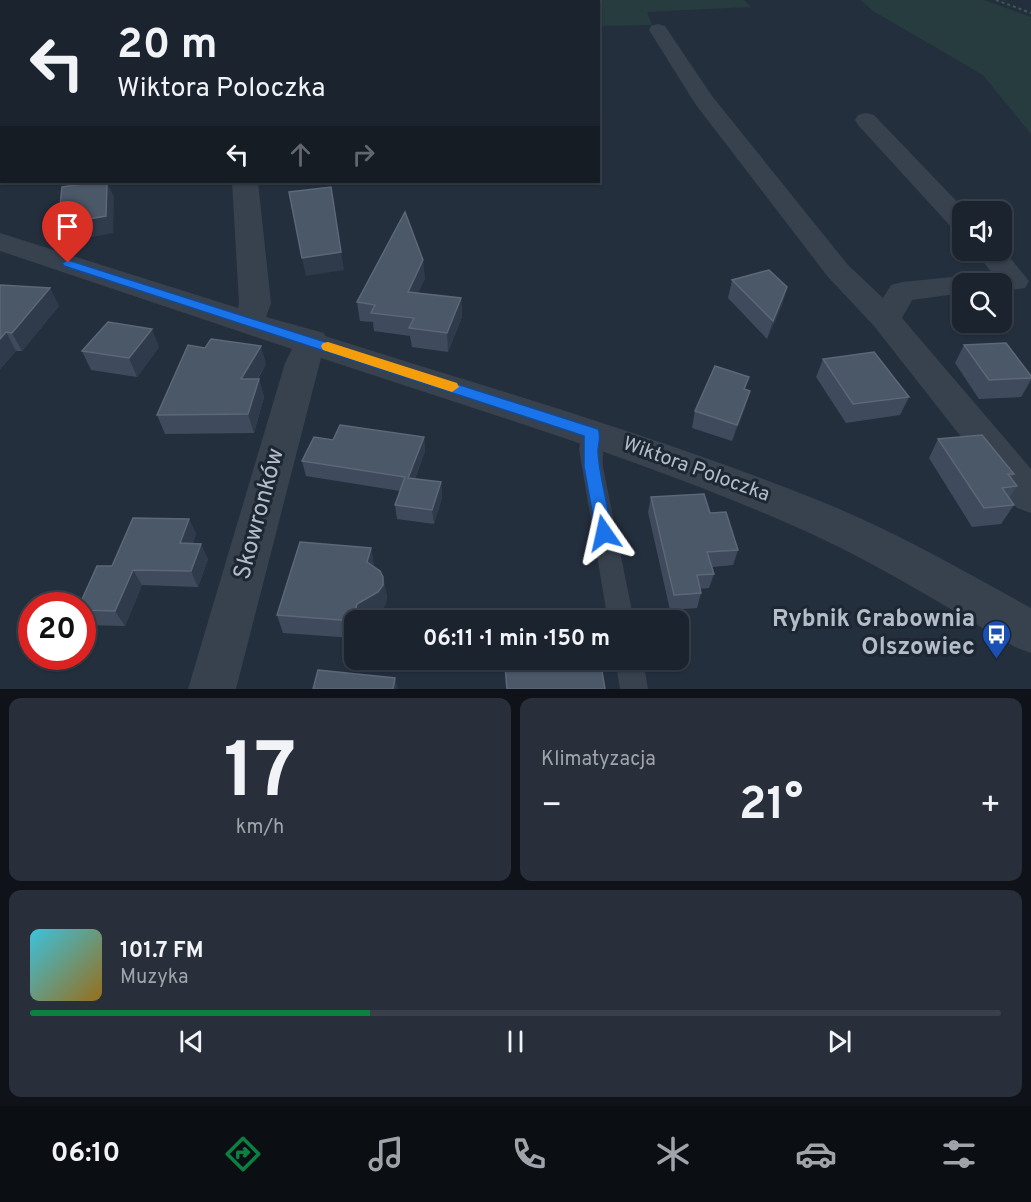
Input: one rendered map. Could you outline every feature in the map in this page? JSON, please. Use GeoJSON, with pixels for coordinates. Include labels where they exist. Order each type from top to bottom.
{"type":"FeatureCollection","features":[{"type":"Feature","properties":{"kind":"street"},"geometry":{"type":"LineString","coordinates":[[658,30],[704,100],[838,272],[885,319],[1031,497]]}},
{"type":"Feature","properties":{"kind":"street"},"geometry":{"type":"LineString","coordinates":[[866,120],[952,212]]}},
{"type":"Feature","properties":{"kind":"street"},"geometry":{"type":"LineString","coordinates":[[245,183],[255,303],[249,321]]}},
{"type":"Feature","properties":{"kind":"street","name":"Wiktora Poloczka"},"geometry":{"type":"LineString","coordinates":[[0,242],[312,341],[677,462],[811,514],[906,561],[1031,632]]}},
{"type":"Feature","properties":{"kind":"street"},"geometry":{"type":"LineString","coordinates":[[1000,261],[1022,281]]}},
{"type":"Feature","properties":{"kind":"street"},"geometry":{"type":"LineString","coordinates":[[885,319],[902,292],[952,286]]}},
{"type":"Feature","properties":{"kind":"street","name":"Skowronków"},"geometry":{"type":"LineString","coordinates":[[212,689],[302,363],[312,341]]}},
{"type":"Feature","properties":{"kind":"lane"},"geometry":{"type":"LineString","coordinates":[[592,433],[590,449],[592,467],[619,610]]}},
{"type":"Feature","properties":{"kind":"lane"},"geometry":{"type":"LineString","coordinates":[[631,670],[634,689]]}},
{"type":"Feature","properties":{"kind":"path"},"geometry":{"type":"LineString","coordinates":[[996,0],[1031,13]]}},
{"type":"Feature","properties":{"kind":"green space"},"geometry":{"type":"Polygon","coordinates":[[[600,0],[744,0],[751,7],[647,12],[652,25],[600,26],[600,0]]]}},
{"type":"Feature","properties":{"kind":"green space"},"geometry":{"type":"Polygon","coordinates":[[[861,0],[984,0],[1031,17],[1031,134],[983,75],[873,11],[861,0]]]}},
{"type":"Feature","properties":{"kind":"building"},"geometry":{"type":"Polygon","coordinates":[[[107,183],[106,216],[58,224],[62,187],[107,183]]]}},
{"type":"Feature","properties":{"kind":"building"},"geometry":{"type":"Polygon","coordinates":[[[331,187],[341,252],[302,258],[289,192],[331,187]]]}},
{"type":"Feature","properties":{"kind":"building"},"geometry":{"type":"Polygon","coordinates":[[[405,212],[423,260],[408,292],[461,298],[447,333],[409,328],[414,318],[371,313],[375,305],[357,302],[405,212]]]}},
{"type":"Feature","properties":{"kind":"building"},"geometry":{"type":"Polygon","coordinates":[[[769,270],[787,287],[773,321],[732,280],[769,270]]]}},
{"type":"Feature","properties":{"kind":"building"},"geometry":{"type":"Polygon","coordinates":[[[0,285],[50,288],[12,333],[6,332],[0,339],[0,285]]]}},
{"type":"Feature","properties":{"kind":"building"},"geometry":{"type":"Polygon","coordinates":[[[108,322],[152,329],[129,358],[82,351],[108,322]]]}},
{"type":"Feature","properties":{"kind":"building"},"geometry":{"type":"Polygon","coordinates":[[[211,339],[261,346],[241,379],[259,379],[248,414],[157,415],[188,345],[205,348],[211,339]]]}},
{"type":"Feature","properties":{"kind":"building"},"geometry":{"type":"Polygon","coordinates":[[[1006,343],[1031,378],[989,380],[964,345],[1006,343]]]}},
{"type":"Feature","properties":{"kind":"building"},"geometry":{"type":"Polygon","coordinates":[[[874,352],[909,397],[853,404],[823,359],[874,352]]]}},
{"type":"Feature","properties":{"kind":"building"},"geometry":{"type":"Polygon","coordinates":[[[715,366],[749,377],[744,389],[750,391],[737,425],[695,411],[715,366]]]}},
{"type":"Feature","properties":{"kind":"building"},"geometry":{"type":"Polygon","coordinates":[[[340,425],[424,437],[408,478],[441,482],[432,510],[395,505],[405,477],[302,461],[314,437],[333,440],[340,425]]]}},
{"type":"Feature","properties":{"kind":"building"},"geometry":{"type":"Polygon","coordinates":[[[982,435],[1014,474],[1008,474],[1017,486],[1002,488],[1014,505],[984,508],[938,439],[982,435]]]}},
{"type":"Feature","properties":{"kind":"building"},"geometry":{"type":"Polygon","coordinates":[[[704,494],[710,513],[726,512],[738,550],[707,552],[714,574],[697,575],[701,593],[674,595],[651,497],[704,494]]]}},
{"type":"Feature","properties":{"kind":"building"},"geometry":{"type":"Polygon","coordinates":[[[133,518],[189,519],[180,543],[201,544],[191,571],[133,570],[115,611],[96,610],[96,592],[85,592],[97,566],[112,566],[133,518]]]}},
{"type":"Feature","properties":{"kind":"building"},"geometry":{"type":"Polygon","coordinates":[[[300,542],[371,548],[367,562],[380,571],[383,585],[378,592],[357,604],[356,610],[344,610],[344,620],[277,615],[300,542]]]}},
{"type":"Feature","properties":{"kind":"building"},"geometry":{"type":"Polygon","coordinates":[[[318,670],[395,678],[393,689],[313,689],[318,670]]]}},
{"type":"Feature","properties":{"kind":"building"},"geometry":{"type":"Polygon","coordinates":[[[505,670],[602,670],[605,689],[507,689],[505,670]]]}},
{"type":"Feature","properties":{"kind":"slow traffic"},"geometry":{"type":"LineString","coordinates":[[328,346],[452,387]]}},
{"type":"Feature","properties":{"kind":"place","name":"Rybnik Grabownia Olszowiec"},"geometry":{"type":"Point","coordinates":[996,660]}},
{"type":"Feature","properties":{"kind":"route"},"geometry":{"type":"LineString","coordinates":[[68,263],[592,433],[590,449],[592,467],[604,533]]}}]}
